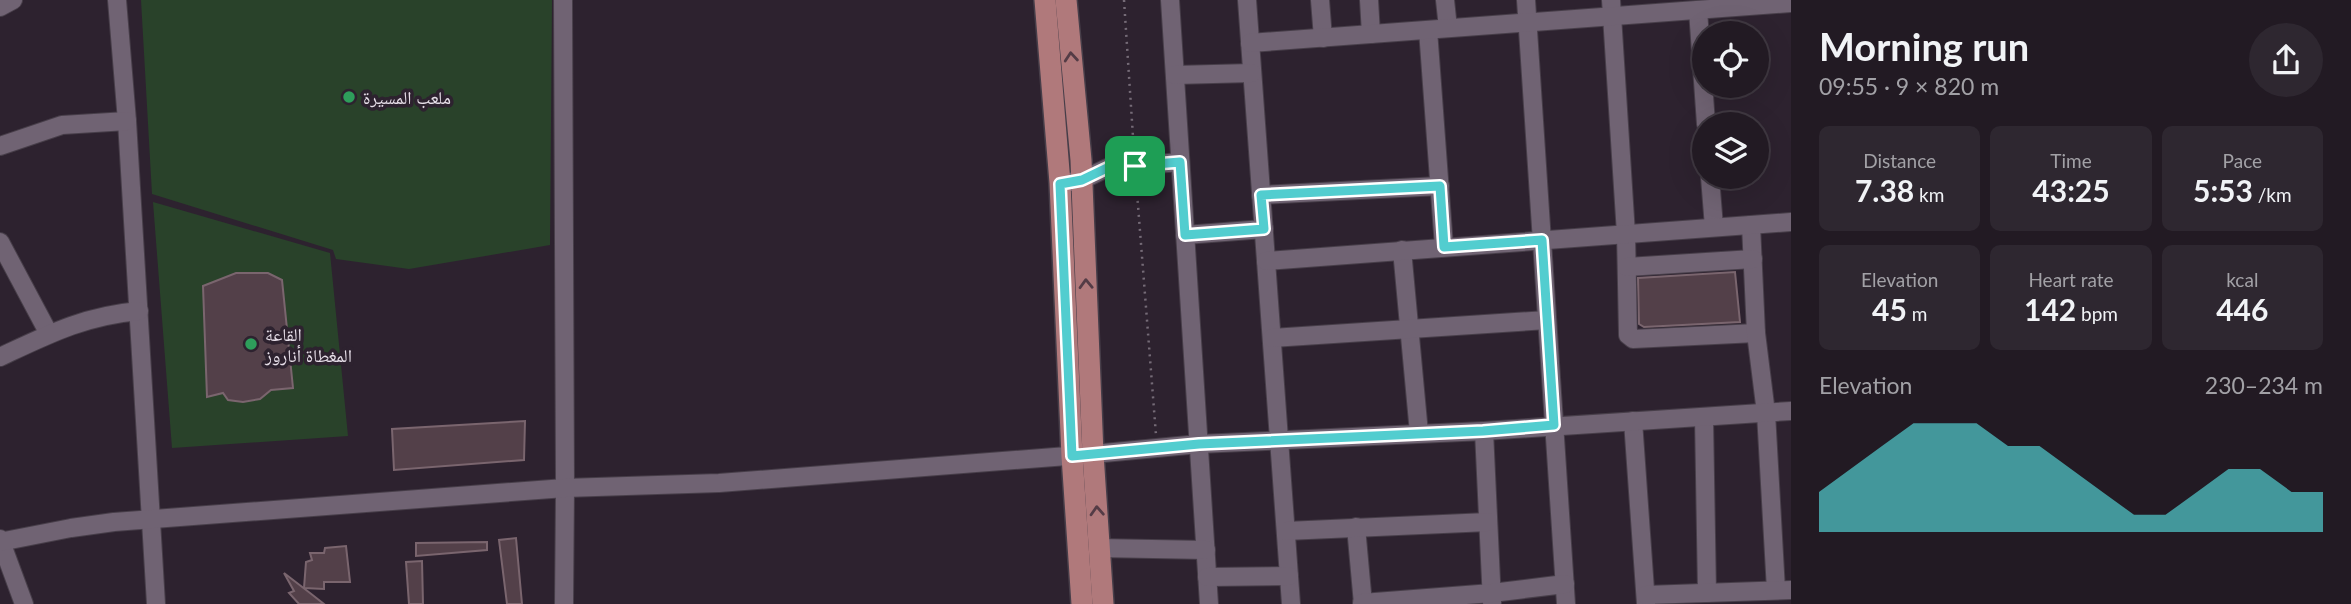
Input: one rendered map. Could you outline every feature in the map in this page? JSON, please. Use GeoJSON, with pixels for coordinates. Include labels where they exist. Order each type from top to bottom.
{"type":"FeatureCollection","features":[{"type":"Feature","properties":{"kind":"main road"},"geometry":{"type":"LineString","coordinates":[[1045,0],[1083,455],[1099,548],[1103,604]]}},
{"type":"Feature","properties":{"kind":"main road"},"geometry":{"type":"LineString","coordinates":[[1066,0],[1081,170],[1082,604]]}},
{"type":"Feature","properties":{"kind":"street"},"geometry":{"type":"LineString","coordinates":[[0,7],[13,0]]}},
{"type":"Feature","properties":{"kind":"street"},"geometry":{"type":"LineString","coordinates":[[117,0],[127,121],[156,604]]}},
{"type":"Feature","properties":{"kind":"street"},"geometry":{"type":"LineString","coordinates":[[563,0],[564,604]]}},
{"type":"Feature","properties":{"kind":"street"},"geometry":{"type":"LineString","coordinates":[[1170,0],[1209,604]]}},
{"type":"Feature","properties":{"kind":"street"},"geometry":{"type":"LineString","coordinates":[[1247,0],[1291,604]]}},
{"type":"Feature","properties":{"kind":"street"},"geometry":{"type":"LineString","coordinates":[[1320,0],[1323,38]]}},
{"type":"Feature","properties":{"kind":"street"},"geometry":{"type":"LineString","coordinates":[[1369,0],[1371,34]]}},
{"type":"Feature","properties":{"kind":"street"},"geometry":{"type":"LineString","coordinates":[[1445,0],[1448,28]]}},
{"type":"Feature","properties":{"kind":"street"},"geometry":{"type":"LineString","coordinates":[[1526,0],[1566,604]]}},
{"type":"Feature","properties":{"kind":"street"},"geometry":{"type":"LineString","coordinates":[[1250,43],[1527,23],[1612,8],[1791,3]]}},
{"type":"Feature","properties":{"kind":"street"},"geometry":{"type":"LineString","coordinates":[[1693,7],[1705,112]]}},
{"type":"Feature","properties":{"kind":"street"},"geometry":{"type":"LineString","coordinates":[[1612,8],[1626,234],[1628,335],[1631,339],[1756,332]]}},
{"type":"Feature","properties":{"kind":"street"},"geometry":{"type":"LineString","coordinates":[[1428,30],[1444,247]]}},
{"type":"Feature","properties":{"kind":"street"},"geometry":{"type":"LineString","coordinates":[[1175,75],[1252,73]]}},
{"type":"Feature","properties":{"kind":"street"},"geometry":{"type":"LineString","coordinates":[[0,146],[62,125],[127,121]]}},
{"type":"Feature","properties":{"kind":"street"},"geometry":{"type":"LineString","coordinates":[[1058,162],[1081,170],[1180,162]]}},
{"type":"Feature","properties":{"kind":"street"},"geometry":{"type":"LineString","coordinates":[[1060,184],[1081,170]]}},
{"type":"Feature","properties":{"kind":"street"},"geometry":{"type":"LineString","coordinates":[[1261,195],[1440,186]]}},
{"type":"Feature","properties":{"kind":"street"},"geometry":{"type":"LineString","coordinates":[[1711,189],[1714,227]]}},
{"type":"Feature","properties":{"kind":"street"},"geometry":{"type":"LineString","coordinates":[[1266,261],[1791,222]]}},
{"type":"Feature","properties":{"kind":"street"},"geometry":{"type":"LineString","coordinates":[[1633,421],[1646,600],[1707,593],[1783,590],[1756,332],[1751,225]]}},
{"type":"Feature","properties":{"kind":"street"},"geometry":{"type":"LineString","coordinates":[[1185,235],[1264,229]]}},
{"type":"Feature","properties":{"kind":"street"},"geometry":{"type":"LineString","coordinates":[[0,242],[49,334]]}},
{"type":"Feature","properties":{"kind":"street"},"geometry":{"type":"LineString","coordinates":[[1402,250],[1419,433]]}},
{"type":"Feature","properties":{"kind":"street"},"geometry":{"type":"LineString","coordinates":[[1627,267],[1753,259]]}},
{"type":"Feature","properties":{"kind":"street"},"geometry":{"type":"LineString","coordinates":[[0,357],[87,319],[139,311]]}},
{"type":"Feature","properties":{"kind":"street"},"geometry":{"type":"LineString","coordinates":[[1272,338],[1547,320]]}},
{"type":"Feature","properties":{"kind":"street"},"geometry":{"type":"LineString","coordinates":[[24,604],[0,541],[71,527],[565,488],[719,483],[1199,444],[1483,431],[1791,411]]}},
{"type":"Feature","properties":{"kind":"street"},"geometry":{"type":"LineString","coordinates":[[1704,418],[1707,593]]}},
{"type":"Feature","properties":{"kind":"street"},"geometry":{"type":"LineString","coordinates":[[1483,431],[1492,598]]}},
{"type":"Feature","properties":{"kind":"street"},"geometry":{"type":"LineString","coordinates":[[1286,531],[1488,522]]}},
{"type":"Feature","properties":{"kind":"street"},"geometry":{"type":"LineString","coordinates":[[1356,527],[1363,604],[1492,598],[1565,584]]}},
{"type":"Feature","properties":{"kind":"street"},"geometry":{"type":"LineString","coordinates":[[1099,548],[1206,550]]}},
{"type":"Feature","properties":{"kind":"street"},"geometry":{"type":"LineString","coordinates":[[1207,577],[1289,576]]}},
{"type":"Feature","properties":{"kind":"path"},"geometry":{"type":"LineString","coordinates":[[1124,0],[1157,449]]}},
{"type":"Feature","properties":{"kind":"green space","name":"ملعب المسيرة"},"geometry":{"type":"Polygon","coordinates":[[[141,0],[552,0],[550,245],[409,269],[336,259],[333,250],[152,194],[141,0]]]}},
{"type":"Feature","properties":{"kind":"green space","name":"القاعة المغطاة أناروز"},"geometry":{"type":"Polygon","coordinates":[[[153,202],[330,253],[348,436],[172,448],[153,202]]]}},
{"type":"Feature","properties":{"kind":"building"},"geometry":{"type":"Polygon","coordinates":[[[1735,272],[1740,322],[1644,327],[1639,324],[1638,278],[1735,272]]]}},
{"type":"Feature","properties":{"kind":"building"},"geometry":{"type":"Polygon","coordinates":[[[236,273],[268,273],[282,280],[293,388],[271,390],[260,399],[243,402],[228,400],[223,393],[207,397],[203,286],[236,273]]]}},
{"type":"Feature","properties":{"kind":"building"},"geometry":{"type":"Polygon","coordinates":[[[525,421],[524,460],[394,470],[392,429],[525,421]]]}},
{"type":"Feature","properties":{"kind":"building"},"geometry":{"type":"Polygon","coordinates":[[[516,538],[522,604],[507,604],[499,540],[516,538]]]}},
{"type":"Feature","properties":{"kind":"building"},"geometry":{"type":"Polygon","coordinates":[[[487,542],[487,550],[416,556],[416,543],[487,542]]]}},
{"type":"Feature","properties":{"kind":"building"},"geometry":{"type":"Polygon","coordinates":[[[346,546],[350,582],[324,582],[324,589],[304,588],[306,562],[312,560],[310,553],[324,553],[325,548],[346,546]]]}},
{"type":"Feature","properties":{"kind":"building"},"geometry":{"type":"Polygon","coordinates":[[[422,561],[423,604],[409,604],[406,562],[422,561]]]}},
{"type":"Feature","properties":{"kind":"building"},"geometry":{"type":"Polygon","coordinates":[[[284,573],[324,604],[299,604],[289,593],[294,591],[284,573]]]}},
{"type":"Feature","properties":{"kind":"place","name":"ملعب المسيرة"},"geometry":{"type":"Point","coordinates":[349,97]}},
{"type":"Feature","properties":{"kind":"place","name":"القاعة المغطاة أناروز"},"geometry":{"type":"Point","coordinates":[251,344]}},
{"type":"Feature","properties":{"kind":"route"},"geometry":{"type":"LineString","coordinates":[[1180,162],[1185,235],[1264,229],[1261,195],[1440,186],[1444,247],[1542,240],[1554,425],[1483,431],[1199,444],[1072,456],[1060,184],[1082,180],[1107,168],[1135,166],[1180,162]]}}]}
